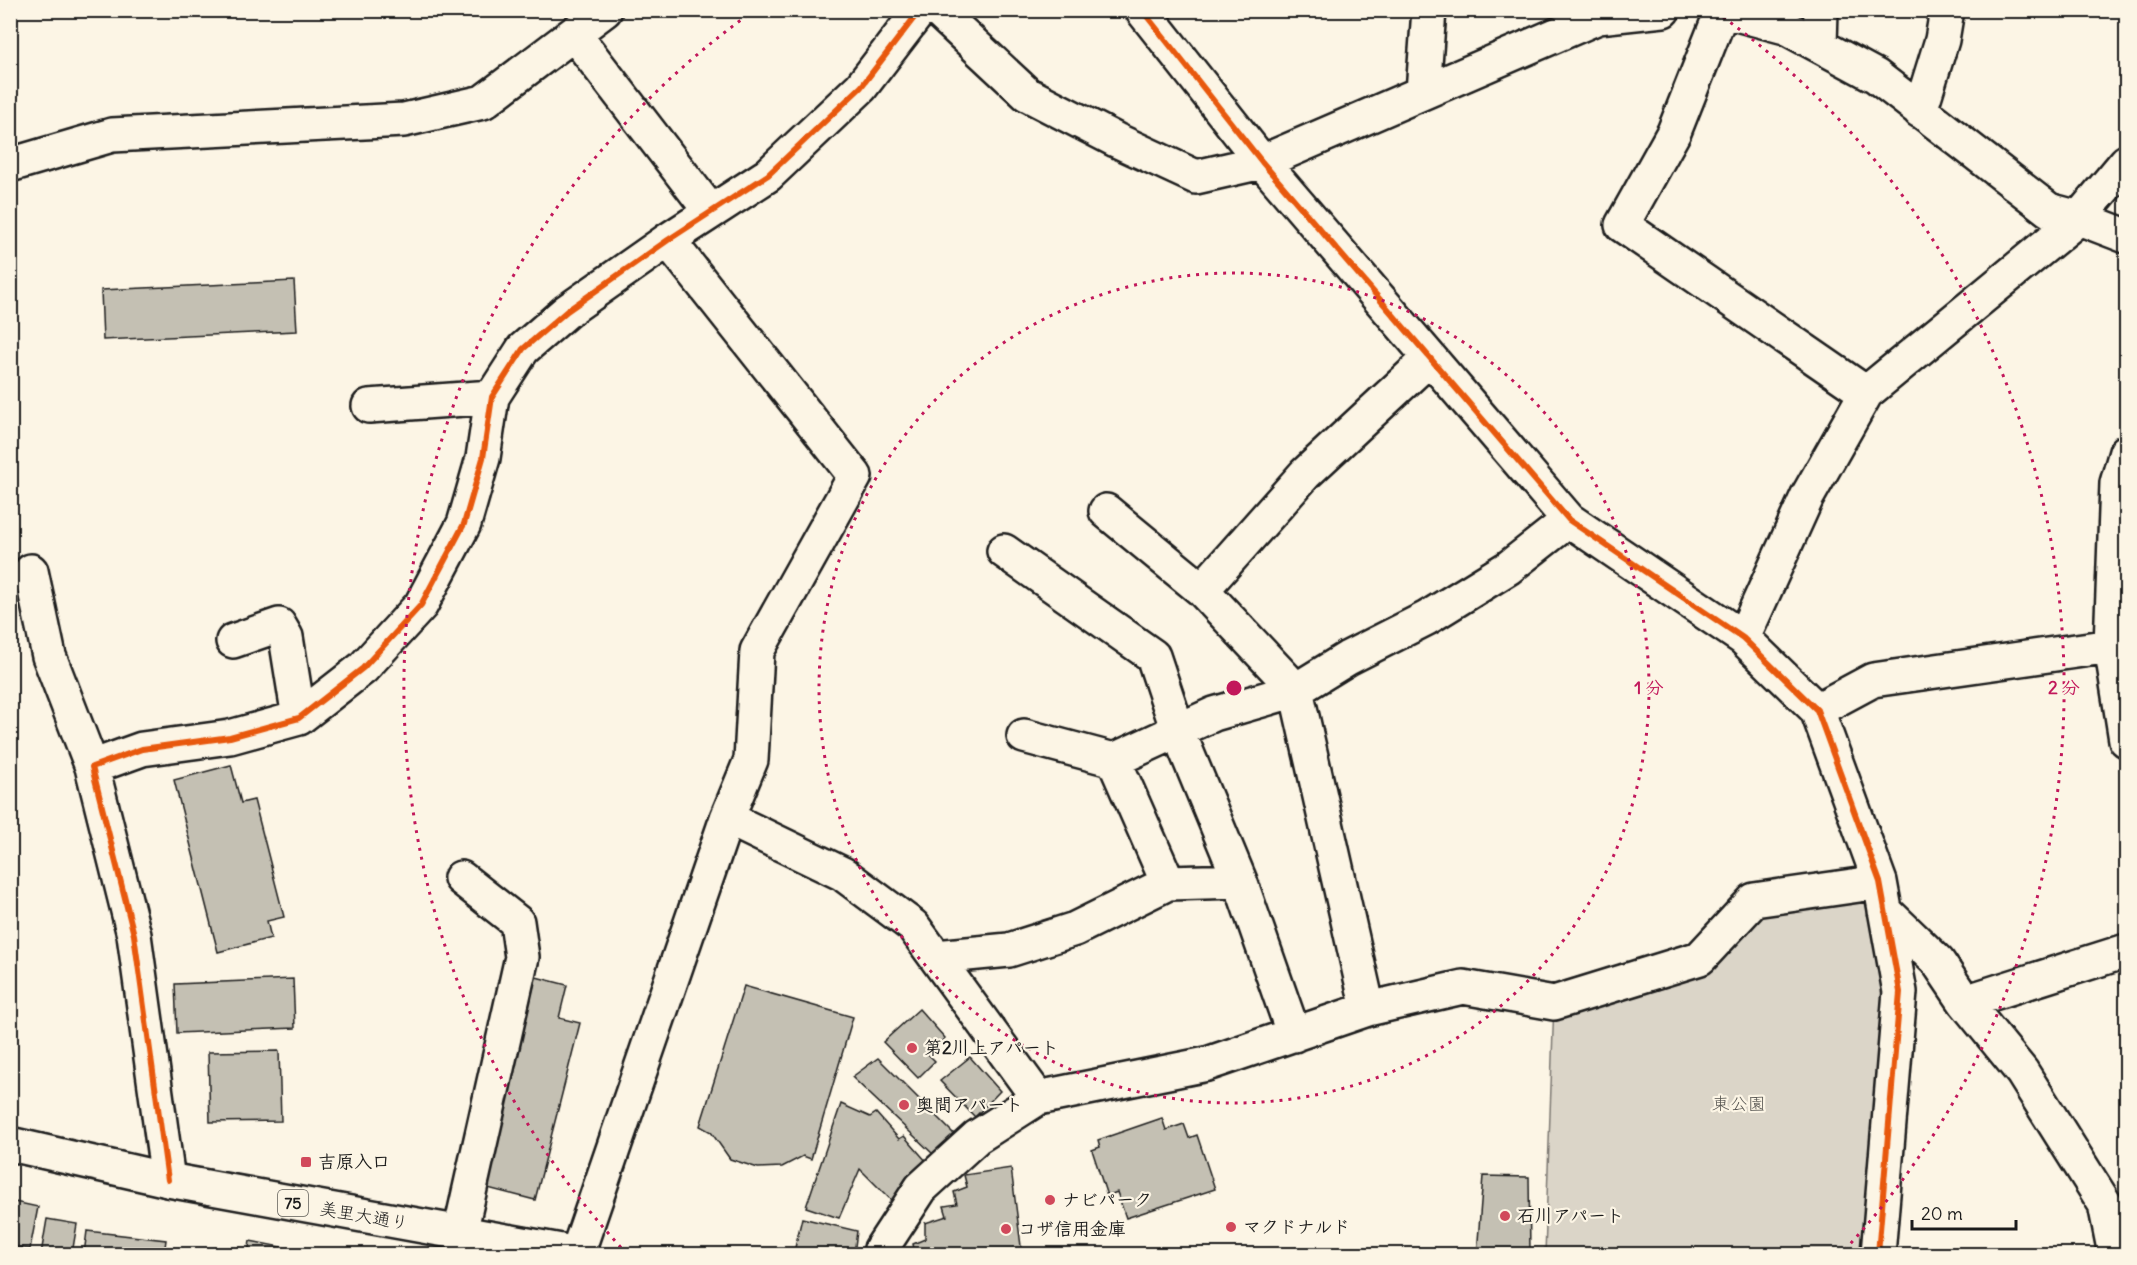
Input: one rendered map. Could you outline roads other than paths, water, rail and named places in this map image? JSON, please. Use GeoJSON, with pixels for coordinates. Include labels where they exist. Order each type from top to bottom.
{"type":"FeatureCollection","features":[{"type":"Feature","properties":{"kind":"street"},"geometry":{"type":"LineString","coordinates":[[10,165],[112,135],[404,120],[483,102],[605,10]]}},
{"type":"Feature","properties":{"kind":"street"},"geometry":{"type":"LineString","coordinates":[[92,767],[142,749],[230,737],[299,718],[363,668],[421,605],[464,524],[483,458],[492,397],[523,349],[567,311],[668,240],[768,175],[861,87],[920,10]]}},
{"type":"Feature","properties":{"kind":"street"},"geometry":{"type":"LineString","coordinates":[[937,10],[1027,94],[1126,145],[1196,177],[1262,162],[1598,17],[1663,10]]}},
{"type":"Feature","properties":{"kind":"street"},"geometry":{"type":"LineString","coordinates":[[1142,10],[1262,162],[1569,520],[1743,638],[1817,710],[1882,896],[1900,992],[1878,1254]]}},
{"type":"Feature","properties":{"kind":"street"},"geometry":{"type":"LineString","coordinates":[[1423,92],[1430,10]]}},
{"type":"Feature","properties":{"kind":"street"},"geometry":{"type":"LineString","coordinates":[[1821,10],[1821,45]]}},
{"type":"Feature","properties":{"kind":"street"},"geometry":{"type":"LineString","coordinates":[[1920,111],[1942,40],[1947,10]]}},
{"type":"Feature","properties":{"kind":"street"},"geometry":{"type":"LineString","coordinates":[[1866,393],[1622,225],[1674,132],[1722,11],[1785,27],[1821,45],[1876,76],[2049,210],[2079,218],[2127,236]]}},
{"type":"Feature","properties":{"kind":"street"},"geometry":{"type":"LineString","coordinates":[[574,34],[711,212]]}},
{"type":"Feature","properties":{"kind":"street"},"geometry":{"type":"LineString","coordinates":[[1743,638],[1807,497],[1866,393],[2079,218],[2127,162]]}},
{"type":"Feature","properties":{"kind":"street"},"geometry":{"type":"LineString","coordinates":[[578,1254],[727,818],[751,760],[757,651],[855,476],[668,240]]}},
{"type":"Feature","properties":{"kind":"street"},"geometry":{"type":"LineString","coordinates":[[1202,590],[1305,474],[1430,358]]}},
{"type":"Feature","properties":{"kind":"street"},"geometry":{"type":"LineString","coordinates":[[369,406],[492,397]]}},
{"type":"Feature","properties":{"kind":"street"},"geometry":{"type":"LineString","coordinates":[[2127,452],[2117,483],[2119,645],[2127,740]]}},
{"type":"Feature","properties":{"kind":"street"},"geometry":{"type":"LineString","coordinates":[[1106,511],[1202,590],[1296,690],[1368,1009]]}},
{"type":"Feature","properties":{"kind":"street"},"geometry":{"type":"LineString","coordinates":[[1024,736],[1114,760],[1214,714],[1296,690],[1348,658],[1427,618],[1508,568],[1569,520]]}},
{"type":"Feature","properties":{"kind":"street"},"geometry":{"type":"LineString","coordinates":[[1004,551],[1153,656],[1178,731],[1240,881],[1294,1035]]}},
{"type":"Feature","properties":{"kind":"street"},"geometry":{"type":"LineString","coordinates":[[31,571],[49,656],[92,767],[134,934],[168,1180]]}},
{"type":"Feature","properties":{"kind":"street"},"geometry":{"type":"LineString","coordinates":[[233,641],[279,625],[286,637],[299,718]]}},
{"type":"Feature","properties":{"kind":"street"},"geometry":{"type":"LineString","coordinates":[[1817,710],[1873,680],[2119,645]]}},
{"type":"Feature","properties":{"kind":"street"},"geometry":{"type":"LineString","coordinates":[[1114,760],[1168,884]]}},
{"type":"Feature","properties":{"kind":"street"},"geometry":{"type":"LineString","coordinates":[[727,818],[843,874],[913,926],[1038,1098]]}},
{"type":"Feature","properties":{"kind":"street"},"geometry":{"type":"LineString","coordinates":[[460,1233],[522,957],[517,922],[461,878]]}},
{"type":"Feature","properties":{"kind":"street"},"geometry":{"type":"LineString","coordinates":[[936,957],[1009,950],[1075,929],[1168,884],[1240,881]]}},
{"type":"Feature","properties":{"kind":"street"},"geometry":{"type":"LineString","coordinates":[[880,1254],[921,1188],[977,1137],[1038,1098],[1207,1064],[1368,1009],[1463,987],[1554,1003],[1700,958],[1754,900],[1882,896]]}},
{"type":"Feature","properties":{"kind":"street"},"geometry":{"type":"LineString","coordinates":[[1882,896],[1938,962],[1965,1002],[2022,1072],[2105,1204],[2115,1254]]}},
{"type":"Feature","properties":{"kind":"street"},"geometry":{"type":"LineString","coordinates":[[1965,1002],[2127,951]]}},
{"type":"Feature","properties":{"kind":"street","name":"美里大通り"},"geometry":{"type":"LineString","coordinates":[[10,1144],[168,1180],[578,1254]]}},
{"type":"Feature","properties":{"kind":"place","name":"第2川上アパート"},"geometry":{"type":"Point","coordinates":[912,1048]}},
{"type":"Feature","properties":{"kind":"place","name":"奥間アパート"},"geometry":{"type":"Point","coordinates":[904,1105]}},
{"type":"Feature","properties":{"kind":"place","name":"吉原入口"},"geometry":{"type":"Point","coordinates":[306,1162]}},
{"type":"Feature","properties":{"kind":"place","name":"ナビパーク"},"geometry":{"type":"Point","coordinates":[1050,1200]}},
{"type":"Feature","properties":{"kind":"place","name":"石川アパート"},"geometry":{"type":"Point","coordinates":[1505,1216]}},
{"type":"Feature","properties":{"kind":"place","name":"マクドナルド"},"geometry":{"type":"Point","coordinates":[1231,1227]}},
{"type":"Feature","properties":{"kind":"place","name":"コザ信用金庫"},"geometry":{"type":"Point","coordinates":[1006,1229]}},
{"type":"Feature","properties":{"kind":"park label","name":"東公園"},"geometry":{"type":"Point","coordinates":[1739,1104]}}]}
